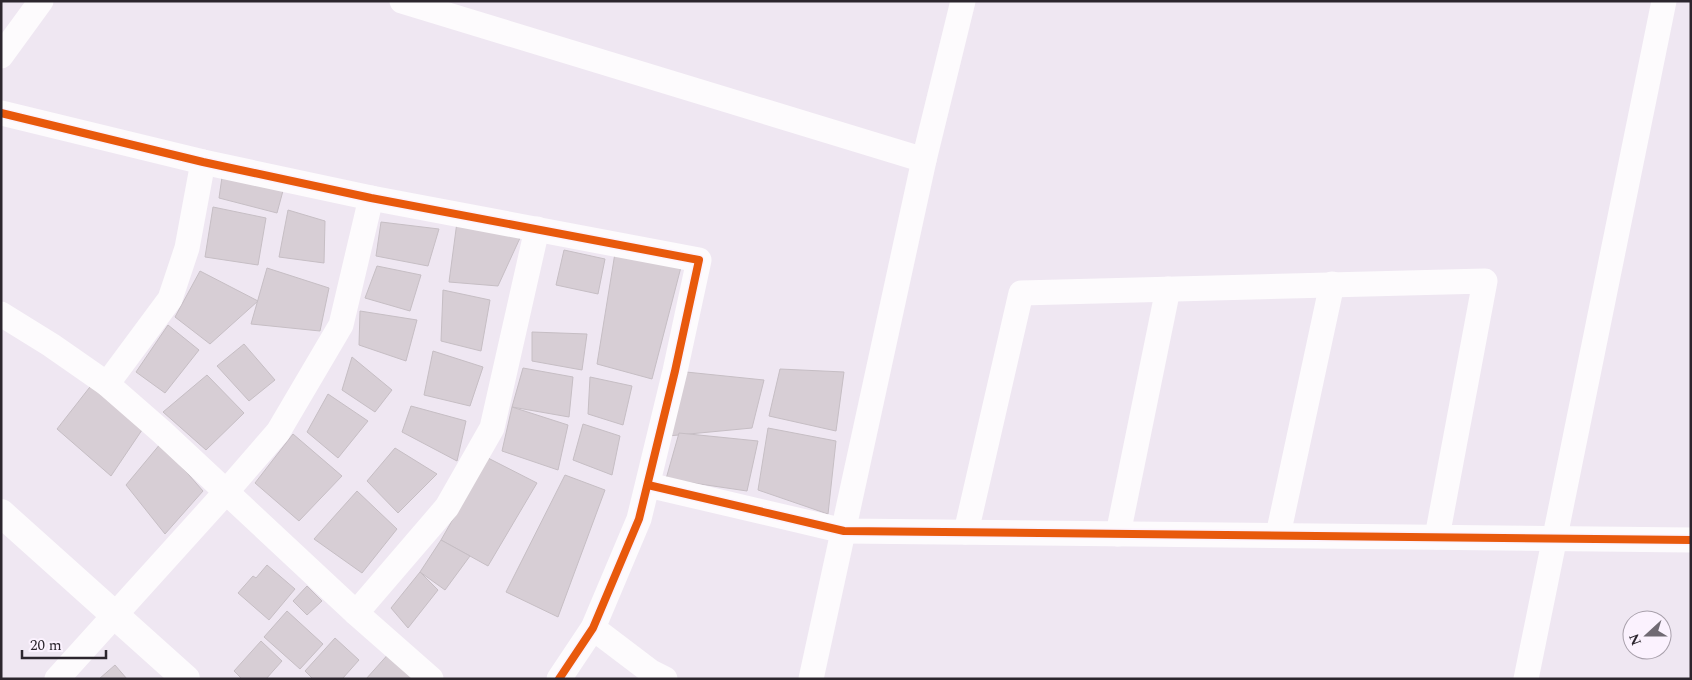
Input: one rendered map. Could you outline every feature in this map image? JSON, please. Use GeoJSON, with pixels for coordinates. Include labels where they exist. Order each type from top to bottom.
{"type":"FeatureCollection","features":[{"type":"Feature","properties":{"kind":"street"},"geometry":{"type":"LineString","coordinates":[[1,56],[41,1]]}},
{"type":"Feature","properties":{"kind":"street"},"geometry":{"type":"LineString","coordinates":[[402,1],[924,160]]}},
{"type":"Feature","properties":{"kind":"street"},"geometry":{"type":"LineString","coordinates":[[811,679],[924,160],[963,1]]}},
{"type":"Feature","properties":{"kind":"street"},"geometry":{"type":"LineString","coordinates":[[1526,679],[1664,1]]}},
{"type":"Feature","properties":{"kind":"street"},"geometry":{"type":"LineString","coordinates":[[1,113],[203,162],[371,198],[698,260],[675,371],[639,519],[593,628],[559,679]]}},
{"type":"Feature","properties":{"kind":"street"},"geometry":{"type":"LineString","coordinates":[[107,384],[170,299],[187,248],[203,162]]}},
{"type":"Feature","properties":{"kind":"street"},"geometry":{"type":"LineString","coordinates":[[57,679],[278,432],[341,325],[371,198]]}},
{"type":"Feature","properties":{"kind":"street"},"geometry":{"type":"LineString","coordinates":[[356,613],[447,508],[492,428],[537,229]]}},
{"type":"Feature","properties":{"kind":"street"},"geometry":{"type":"LineString","coordinates":[[966,532],[1021,293],[1486,281],[1438,537]]}},
{"type":"Feature","properties":{"kind":"street"},"geometry":{"type":"LineString","coordinates":[[1278,536],[1332,284]]}},
{"type":"Feature","properties":{"kind":"street"},"geometry":{"type":"LineString","coordinates":[[1118,534],[1168,289]]}},
{"type":"Feature","properties":{"kind":"street"},"geometry":{"type":"LineString","coordinates":[[1,314],[107,384],[162,432],[356,613],[431,679]]}},
{"type":"Feature","properties":{"kind":"street"},"geometry":{"type":"LineString","coordinates":[[648,485],[844,531],[1691,540]]}},
{"type":"Feature","properties":{"kind":"street"},"geometry":{"type":"LineString","coordinates":[[1,513],[186,679]]}},
{"type":"Feature","properties":{"kind":"street"},"geometry":{"type":"LineString","coordinates":[[593,628],[651,672],[665,679]]}},
{"type":"Feature","properties":{"kind":"building"},"geometry":{"type":"Polygon","coordinates":[[[222,177],[284,187],[277,213],[219,198],[222,177]]]}},
{"type":"Feature","properties":{"kind":"building"},"geometry":{"type":"Polygon","coordinates":[[[213,207],[266,218],[258,265],[205,257],[213,207]]]}},
{"type":"Feature","properties":{"kind":"building"},"geometry":{"type":"Polygon","coordinates":[[[288,210],[325,221],[324,263],[279,257],[288,210]]]}},
{"type":"Feature","properties":{"kind":"building"},"geometry":{"type":"Polygon","coordinates":[[[381,222],[439,229],[428,266],[376,256],[381,222]]]}},
{"type":"Feature","properties":{"kind":"building"},"geometry":{"type":"Polygon","coordinates":[[[457,222],[520,238],[498,286],[449,282],[457,222]]]}},
{"type":"Feature","properties":{"kind":"building"},"geometry":{"type":"Polygon","coordinates":[[[564,250],[605,259],[598,294],[556,285],[564,250]]]}},
{"type":"Feature","properties":{"kind":"building"},"geometry":{"type":"Polygon","coordinates":[[[615,253],[681,267],[652,379],[597,364],[615,253]]]}},
{"type":"Feature","properties":{"kind":"building"},"geometry":{"type":"Polygon","coordinates":[[[377,266],[421,275],[410,311],[365,298],[377,266]]]}},
{"type":"Feature","properties":{"kind":"building"},"geometry":{"type":"Polygon","coordinates":[[[267,268],[329,288],[320,331],[251,324],[267,268]]]}},
{"type":"Feature","properties":{"kind":"building"},"geometry":{"type":"Polygon","coordinates":[[[200,271],[258,301],[210,344],[175,317],[200,271]]]}},
{"type":"Feature","properties":{"kind":"building"},"geometry":{"type":"Polygon","coordinates":[[[443,290],[490,300],[481,351],[441,341],[443,290]]]}},
{"type":"Feature","properties":{"kind":"building"},"geometry":{"type":"Polygon","coordinates":[[[360,311],[417,320],[406,361],[359,345],[360,311]]]}},
{"type":"Feature","properties":{"kind":"building"},"geometry":{"type":"Polygon","coordinates":[[[168,325],[199,350],[165,393],[136,372],[168,325]]]}},
{"type":"Feature","properties":{"kind":"building"},"geometry":{"type":"Polygon","coordinates":[[[532,332],[587,334],[582,370],[532,361],[532,332]]]}},
{"type":"Feature","properties":{"kind":"building"},"geometry":{"type":"Polygon","coordinates":[[[244,344],[275,380],[249,401],[217,366],[244,344]]]}},
{"type":"Feature","properties":{"kind":"building"},"geometry":{"type":"Polygon","coordinates":[[[433,351],[483,367],[470,406],[424,395],[433,351]]]}},
{"type":"Feature","properties":{"kind":"building"},"geometry":{"type":"Polygon","coordinates":[[[352,357],[392,390],[375,412],[342,390],[352,357]]]}},
{"type":"Feature","properties":{"kind":"building"},"geometry":{"type":"Polygon","coordinates":[[[523,368],[573,377],[569,417],[512,407],[523,368]]]}},
{"type":"Feature","properties":{"kind":"building"},"geometry":{"type":"Polygon","coordinates":[[[780,369],[844,372],[836,431],[769,416],[780,369]]]}},
{"type":"Feature","properties":{"kind":"building"},"geometry":{"type":"Polygon","coordinates":[[[686,372],[764,380],[752,428],[668,436],[686,372]]]}},
{"type":"Feature","properties":{"kind":"building"},"geometry":{"type":"Polygon","coordinates":[[[207,375],[244,413],[206,450],[163,412],[207,375]]]}},
{"type":"Feature","properties":{"kind":"building"},"geometry":{"type":"Polygon","coordinates":[[[590,377],[632,386],[623,425],[588,414],[590,377]]]}},
{"type":"Feature","properties":{"kind":"building"},"geometry":{"type":"Polygon","coordinates":[[[93,383],[142,430],[111,476],[57,429],[93,383]]]}},
{"type":"Feature","properties":{"kind":"building"},"geometry":{"type":"Polygon","coordinates":[[[328,394],[368,421],[338,458],[307,432],[328,394]]]}},
{"type":"Feature","properties":{"kind":"building"},"geometry":{"type":"Polygon","coordinates":[[[411,406],[466,421],[457,461],[402,432],[411,406]]]}},
{"type":"Feature","properties":{"kind":"building"},"geometry":{"type":"Polygon","coordinates":[[[512,407],[568,425],[558,470],[502,451],[512,407]]]}},
{"type":"Feature","properties":{"kind":"building"},"geometry":{"type":"Polygon","coordinates":[[[583,424],[620,436],[612,475],[573,460],[583,424]]]}},
{"type":"Feature","properties":{"kind":"building"},"geometry":{"type":"Polygon","coordinates":[[[768,428],[836,441],[828,514],[758,490],[768,428]]]}},
{"type":"Feature","properties":{"kind":"building"},"geometry":{"type":"Polygon","coordinates":[[[679,433],[758,441],[747,491],[666,479],[679,433]]]}},
{"type":"Feature","properties":{"kind":"building"},"geometry":{"type":"Polygon","coordinates":[[[293,434],[342,476],[299,521],[255,483],[293,434]]]}},
{"type":"Feature","properties":{"kind":"building"},"geometry":{"type":"Polygon","coordinates":[[[161,443],[203,491],[165,534],[126,485],[161,443]]]}},
{"type":"Feature","properties":{"kind":"building"},"geometry":{"type":"Polygon","coordinates":[[[395,448],[437,474],[398,513],[367,481],[395,448]]]}},
{"type":"Feature","properties":{"kind":"building"},"geometry":{"type":"Polygon","coordinates":[[[488,458],[537,483],[488,566],[441,540],[488,458]]]}},
{"type":"Feature","properties":{"kind":"building"},"geometry":{"type":"Polygon","coordinates":[[[565,475],[605,490],[558,617],[506,592],[565,475]]]}},
{"type":"Feature","properties":{"kind":"building"},"geometry":{"type":"Polygon","coordinates":[[[357,491],[397,529],[362,573],[314,539],[357,491]]]}},
{"type":"Feature","properties":{"kind":"building"},"geometry":{"type":"Polygon","coordinates":[[[441,540],[470,556],[445,590],[420,572],[441,540]]]}},
{"type":"Feature","properties":{"kind":"building"},"geometry":{"type":"Polygon","coordinates":[[[267,565],[295,589],[269,620],[238,593],[253,576],[256,578],[267,565]]]}},
{"type":"Feature","properties":{"kind":"building"},"geometry":{"type":"Polygon","coordinates":[[[420,572],[438,590],[408,628],[391,608],[420,572]]]}},
{"type":"Feature","properties":{"kind":"building"},"geometry":{"type":"Polygon","coordinates":[[[307,586],[322,601],[307,615],[293,601],[307,586]]]}},
{"type":"Feature","properties":{"kind":"building"},"geometry":{"type":"Polygon","coordinates":[[[287,611],[323,644],[300,669],[264,637],[287,611]]]}},
{"type":"Feature","properties":{"kind":"building"},"geometry":{"type":"Polygon","coordinates":[[[335,638],[359,660],[344,679],[313,679],[305,671],[335,638]]]}},
{"type":"Feature","properties":{"kind":"building"},"geometry":{"type":"Polygon","coordinates":[[[261,641],[282,661],[266,679],[242,679],[234,671],[261,641]]]}},
{"type":"Feature","properties":{"kind":"building"},"geometry":{"type":"Polygon","coordinates":[[[391,651],[417,679],[366,679],[391,651]]]}},
{"type":"Feature","properties":{"kind":"building"},"geometry":{"type":"Polygon","coordinates":[[[115,665],[127,679],[99,679],[115,665]]]}},
{"type":"Feature","properties":{"kind":"cycle path"},"geometry":{"type":"LineString","coordinates":[[1,113],[203,162],[371,198],[699,260],[675,371],[639,519],[593,628],[559,679]]}},
{"type":"Feature","properties":{"kind":"cycle path"},"geometry":{"type":"LineString","coordinates":[[648,485],[844,531],[1691,540]]}}]}
